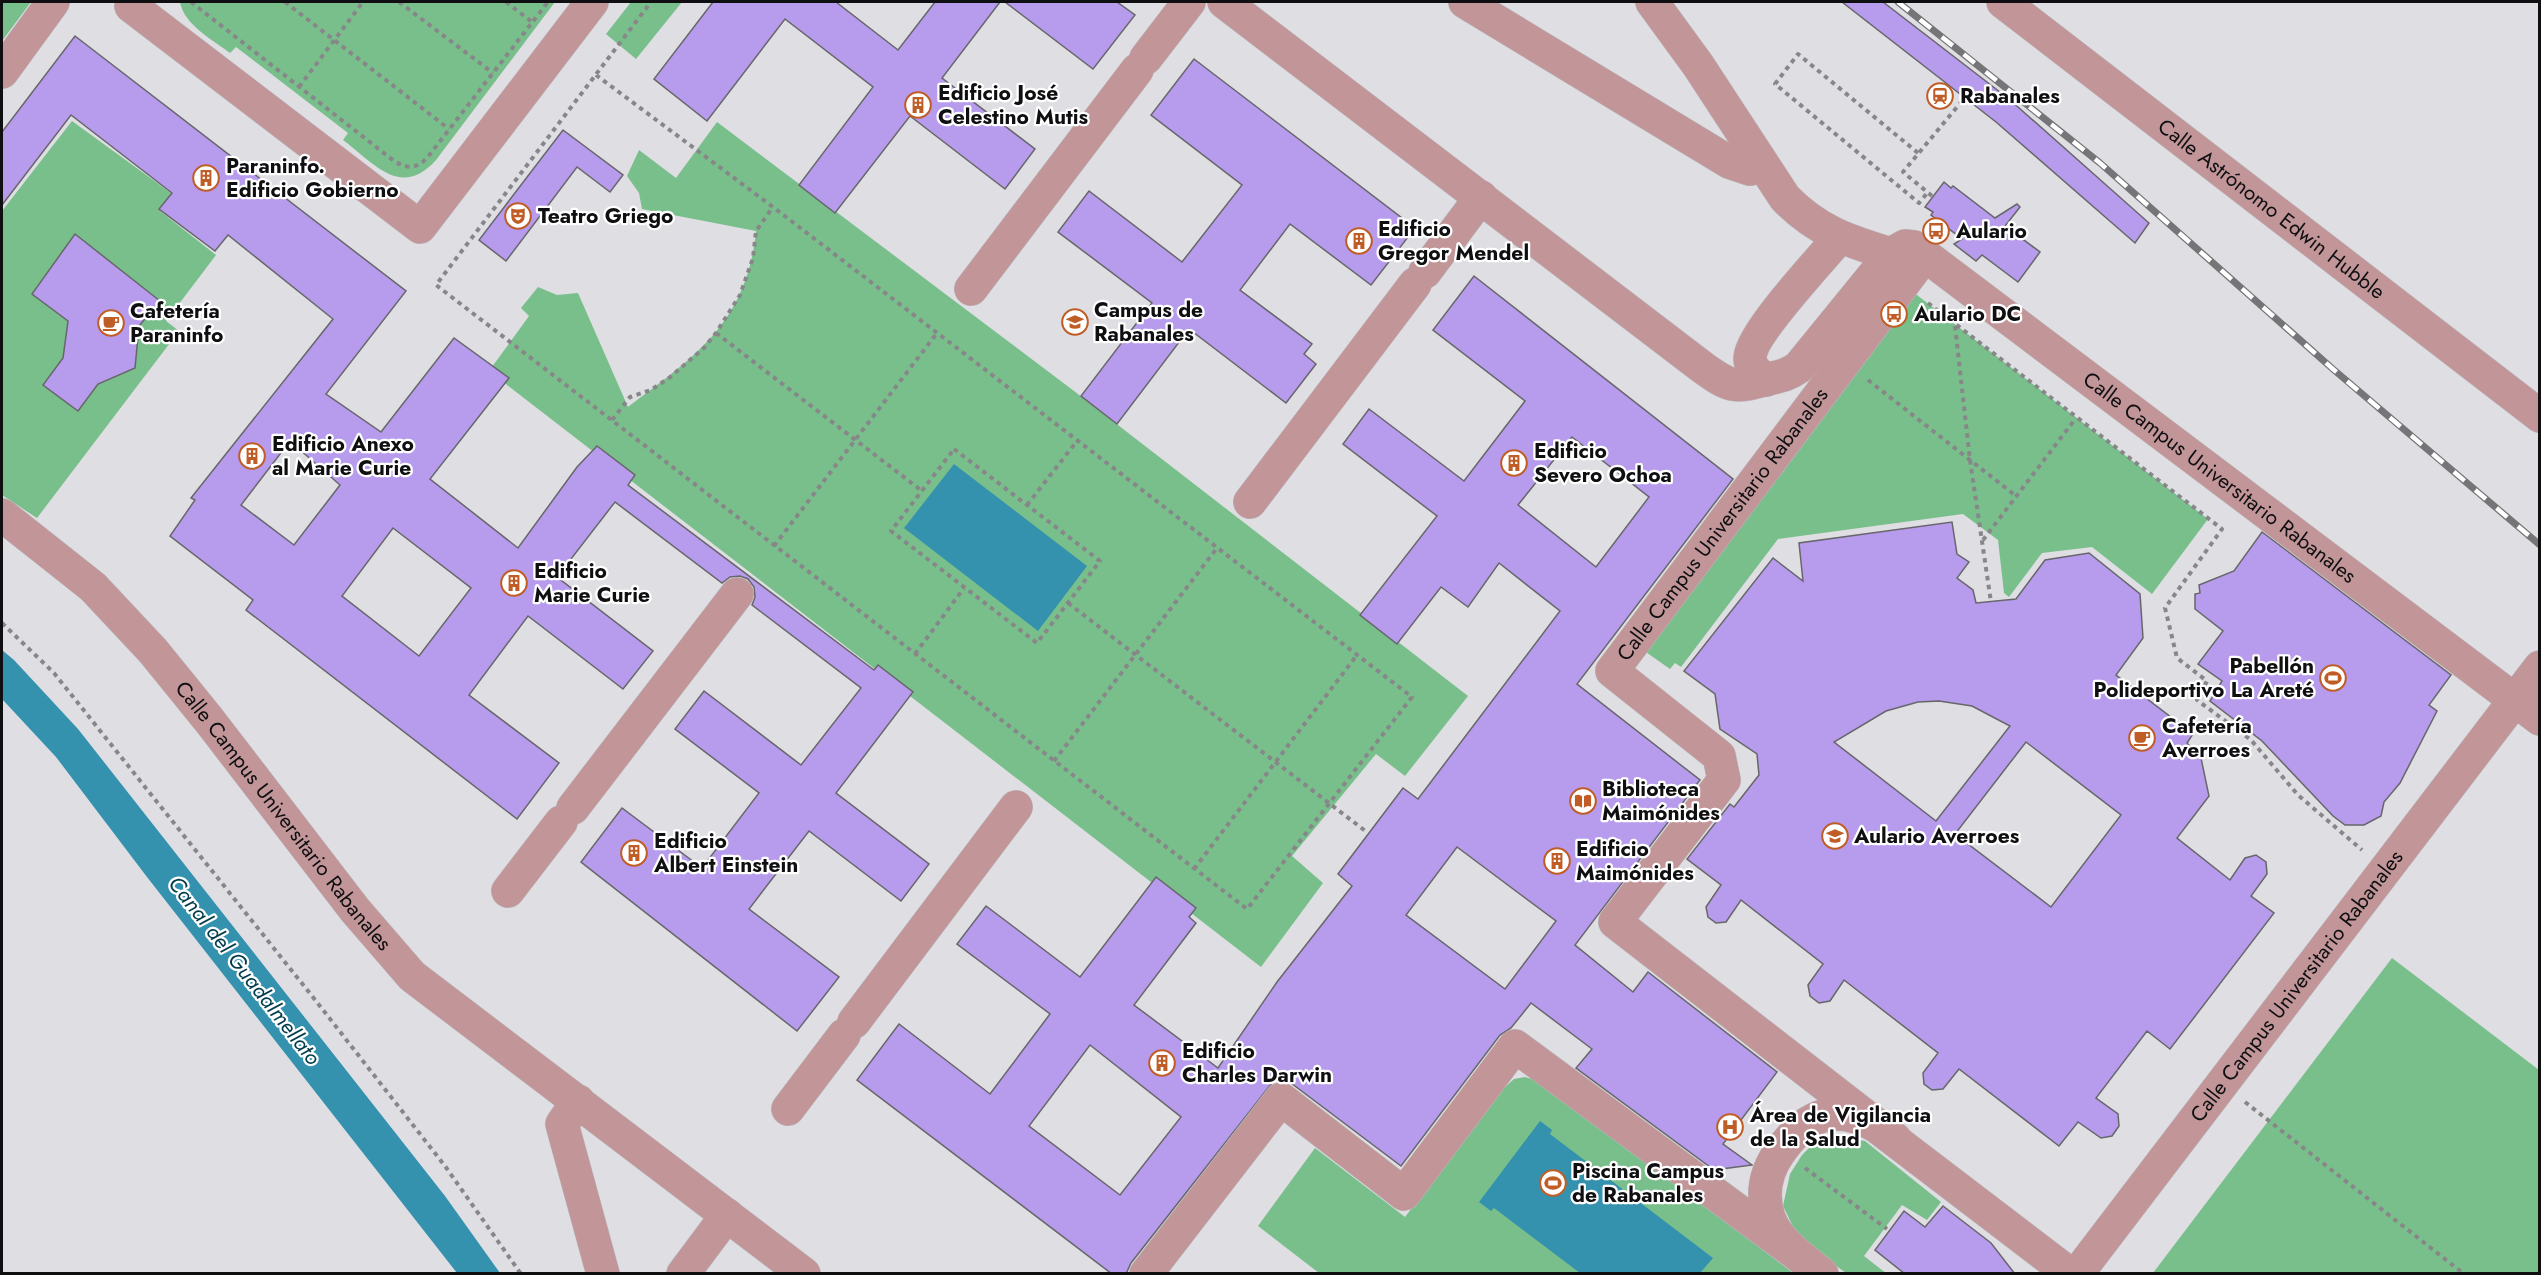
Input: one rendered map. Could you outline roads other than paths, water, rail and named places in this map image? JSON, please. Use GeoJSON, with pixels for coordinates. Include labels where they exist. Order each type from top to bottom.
{"type":"FeatureCollection","features":[{"type":"Feature","properties":{"kind":"street"},"geometry":{"type":"LineString","coordinates":[[2,72],[53,2]]}},
{"type":"Feature","properties":{"kind":"street"},"geometry":{"type":"LineString","coordinates":[[130,3],[420,227],[592,2]]}},
{"type":"Feature","properties":{"kind":"street"},"geometry":{"type":"LineString","coordinates":[[971,289],[1189,2]]}},
{"type":"Feature","properties":{"kind":"street","name":"Calle Campus Universitario Rabanales"},"geometry":{"type":"LineString","coordinates":[[1224,2],[1720,380],[1735,386],[1755,384],[1788,375],[1799,367],[1891,254],[1905,246],[1914,247],[2528,709],[2385,871],[2077,1274]]}},
{"type":"Feature","properties":{"kind":"street"},"geometry":{"type":"LineString","coordinates":[[1465,2],[1729,162],[1750,169],[1756,167],[1757,158]]}},
{"type":"Feature","properties":{"kind":"street","name":"Calle Campus Universitario Rabanales"},"geometry":{"type":"LineString","coordinates":[[1652,2],[1698,65],[1785,198],[1803,217],[1839,238],[1891,254]]}},
{"type":"Feature","properties":{"kind":"street","name":"Calle Astrónomo Edwin Hubble"},"geometry":{"type":"LineString","coordinates":[[2003,2],[2540,416]]}},
{"type":"Feature","properties":{"kind":"street"},"geometry":{"type":"LineString","coordinates":[[1250,502],[1481,197]]}},
{"type":"Feature","properties":{"kind":"street"},"geometry":{"type":"LineString","coordinates":[[1766,380],[1753,370],[1750,360],[1752,347],[1796,288],[1839,238]]}},
{"type":"Feature","properties":{"kind":"street","name":"Calle Campus Universitario Rabanales"},"geometry":{"type":"LineString","coordinates":[[1925,255],[1846,363],[1612,671],[1719,756],[1724,780],[1615,922],[2070,1274]]}},
{"type":"Feature","properties":{"kind":"street","name":"Calle Campus Universitario Rabanales"},"geometry":{"type":"LineString","coordinates":[[2,515],[93,587],[153,651],[355,910],[412,976],[804,1274]]}},
{"type":"Feature","properties":{"kind":"street"},"geometry":{"type":"LineString","coordinates":[[508,891],[737,594]]}},
{"type":"Feature","properties":{"kind":"street"},"geometry":{"type":"LineString","coordinates":[[2528,709],[2540,667]]}},
{"type":"Feature","properties":{"kind":"street"},"geometry":{"type":"LineString","coordinates":[[788,1109],[1016,807]]}},
{"type":"Feature","properties":{"kind":"street","name":"Calle Campus Universitario Rabanales"},"geometry":{"type":"LineString","coordinates":[[1146,1274],[1281,1099],[1404,1194],[1515,1046],[1812,1266]]}},
{"type":"Feature","properties":{"kind":"street"},"geometry":{"type":"LineString","coordinates":[[578,1101],[562,1124],[603,1274]]}},
{"type":"Feature","properties":{"kind":"street","name":"Calle Campus Universitario Rabanales"},"geometry":{"type":"LineString","coordinates":[[1812,1266],[1783,1240],[1770,1219],[1765,1201],[1765,1186],[1770,1166],[1781,1149],[1804,1123],[1821,1116],[1840,1113],[1858,1116],[1894,1139]]}},
{"type":"Feature","properties":{"kind":"street"},"geometry":{"type":"LineString","coordinates":[[683,1274],[727,1215]]}},
{"type":"Feature","properties":{"kind":"water"},"geometry":{"type":"Polygon","coordinates":[[[954,464],[1087,566],[1038,631],[904,528],[954,464]]]}},
{"type":"Feature","properties":{"kind":"water","name":"Canal del Guadalmellato"},"geometry":{"type":"Polygon","coordinates":[[[2,650],[78,729],[445,1196],[500,1273],[457,1273],[56,757],[2,699],[2,650]]]}},
{"type":"Feature","properties":{"kind":"water"},"geometry":{"type":"Polygon","coordinates":[[[1540,1121],[1552,1130],[1550,1134],[1713,1258],[1700,1273],[1580,1273],[1494,1208],[1491,1211],[1479,1202],[1540,1121]]]}},
{"type":"Feature","properties":{"kind":"railway"},"geometry":{"type":"LineString","coordinates":[[1898,2],[2100,163],[2334,370],[2540,545]]}},
{"type":"Feature","properties":{"kind":"place","name":"Rabanales"},"geometry":{"type":"Point","coordinates":[1940,96]}},
{"type":"Feature","properties":{"kind":"place","name":"Edificio José Celestino Mutis"},"geometry":{"type":"Point","coordinates":[918,105]}},
{"type":"Feature","properties":{"kind":"place","name":"Paraninfo. Edificio Gobierno"},"geometry":{"type":"Point","coordinates":[206,178]}},
{"type":"Feature","properties":{"kind":"place","name":"Teatro Griego"},"geometry":{"type":"Point","coordinates":[518,216]}},
{"type":"Feature","properties":{"kind":"place","name":"Aulario"},"geometry":{"type":"Point","coordinates":[1936,231]}},
{"type":"Feature","properties":{"kind":"place","name":"Edificio Gregor Mendel"},"geometry":{"type":"Point","coordinates":[1359,241]}},
{"type":"Feature","properties":{"kind":"place","name":"Aulario DC"},"geometry":{"type":"Point","coordinates":[1894,314]}},
{"type":"Feature","properties":{"kind":"place","name":"Campus de Rabanales"},"geometry":{"type":"Point","coordinates":[1075,322]}},
{"type":"Feature","properties":{"kind":"place","name":"Cafetería Paraninfo"},"geometry":{"type":"Point","coordinates":[111,323]}},
{"type":"Feature","properties":{"kind":"place","name":"Edificio Anexo al Marie Curie"},"geometry":{"type":"Point","coordinates":[252,456]}},
{"type":"Feature","properties":{"kind":"place","name":"Edificio Severo Ochoa"},"geometry":{"type":"Point","coordinates":[1514,463]}},
{"type":"Feature","properties":{"kind":"place","name":"Edificio Marie Curie"},"geometry":{"type":"Point","coordinates":[514,583]}},
{"type":"Feature","properties":{"kind":"place","name":"Pabellón Polideportivo La Areté"},"geometry":{"type":"Point","coordinates":[2333,678]}},
{"type":"Feature","properties":{"kind":"place","name":"Cafetería Averroes"},"geometry":{"type":"Point","coordinates":[2142,738]}},
{"type":"Feature","properties":{"kind":"place","name":"Biblioteca Maimónides"},"geometry":{"type":"Point","coordinates":[1583,801]}},
{"type":"Feature","properties":{"kind":"place","name":"Aulario Averroes"},"geometry":{"type":"Point","coordinates":[1835,836]}},
{"type":"Feature","properties":{"kind":"place","name":"Edificio Albert Einstein"},"geometry":{"type":"Point","coordinates":[634,853]}},
{"type":"Feature","properties":{"kind":"place","name":"Edificio Maimónides"},"geometry":{"type":"Point","coordinates":[1557,861]}},
{"type":"Feature","properties":{"kind":"place","name":"Edificio Charles Darwin"},"geometry":{"type":"Point","coordinates":[1162,1063]}},
{"type":"Feature","properties":{"kind":"place","name":"Área de Vigilancia de la Salud"},"geometry":{"type":"Point","coordinates":[1730,1127]}},
{"type":"Feature","properties":{"kind":"place","name":"Piscina Campus de Rabanales"},"geometry":{"type":"Point","coordinates":[1553,1183]}}]}
